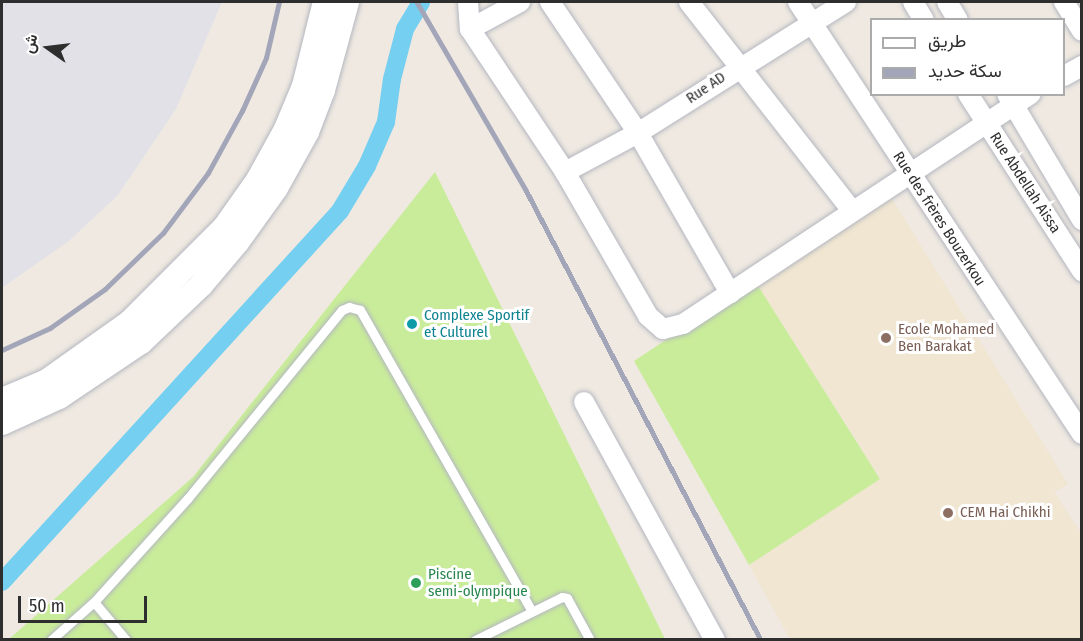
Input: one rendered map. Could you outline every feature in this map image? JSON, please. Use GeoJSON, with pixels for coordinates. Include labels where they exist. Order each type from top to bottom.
{"type":"FeatureCollection","features":[{"type":"Feature","properties":{"kind":"street"},"geometry":{"type":"LineString","coordinates":[[2,400],[47,381],[130,322],[225,227],[258,180],[286,129],[304,86],[325,2]]}},
{"type":"Feature","properties":{"kind":"street"},"geometry":{"type":"LineString","coordinates":[[2,423],[58,397],[141,342],[201,285],[238,241],[276,188],[307,132],[323,90],[346,2]]}},
{"type":"Feature","properties":{"kind":"street"},"geometry":{"type":"LineString","coordinates":[[468,2],[470,29],[565,172],[655,325],[663,329],[682,324],[730,293],[985,122],[1010,100],[1082,220]]}},
{"type":"Feature","properties":{"kind":"street"},"geometry":{"type":"LineString","coordinates":[[470,29],[520,2]]}},
{"type":"Feature","properties":{"kind":"street"},"geometry":{"type":"LineString","coordinates":[[550,2],[638,133],[730,293]]}},
{"type":"Feature","properties":{"kind":"street"},"geometry":{"type":"LineString","coordinates":[[689,2],[852,211]]}},
{"type":"Feature","properties":{"kind":"street","name":"Rue des frères Bouzerkou"},"geometry":{"type":"LineString","coordinates":[[798,2],[908,173],[1082,434]]}},
{"type":"Feature","properties":{"kind":"street","name":"Rue AD"},"geometry":{"type":"LineString","coordinates":[[565,172],[638,133],[740,66],[812,25],[846,2]]}},
{"type":"Feature","properties":{"kind":"street"},"geometry":{"type":"LineString","coordinates":[[913,2],[923,18]]}},
{"type":"Feature","properties":{"kind":"street"},"geometry":{"type":"LineString","coordinates":[[947,2],[957,18]]}},
{"type":"Feature","properties":{"kind":"street"},"geometry":{"type":"LineString","coordinates":[[1064,2],[1082,31]]}},
{"type":"Feature","properties":{"kind":"street"},"geometry":{"type":"LineString","coordinates":[[1065,75],[1082,66]]}},
{"type":"Feature","properties":{"kind":"street","name":"Rue Abdellah Aissa"},"geometry":{"type":"LineString","coordinates":[[970,96],[1082,271]]}},
{"type":"Feature","properties":{"kind":"street"},"geometry":{"type":"LineString","coordinates":[[584,402],[715,639]]}},
{"type":"Feature","properties":{"kind":"lane"},"geometry":{"type":"LineString","coordinates":[[51,639],[94,602],[188,498],[342,310],[349,307],[360,310],[531,610]]}},
{"type":"Feature","properties":{"kind":"lane"},"geometry":{"type":"LineString","coordinates":[[475,639],[556,598],[567,598],[590,639]]}},
{"type":"Feature","properties":{"kind":"lane"},"geometry":{"type":"LineString","coordinates":[[94,602],[126,639]]}},
{"type":"Feature","properties":{"kind":"shaded area"},"geometry":{"type":"Polygon","coordinates":[[[2,2],[222,2],[176,109],[118,195],[70,240],[2,288],[2,2]]]}},
{"type":"Feature","properties":{"kind":"shaded area"},"geometry":{"type":"Polygon","coordinates":[[[889,194],[1068,484],[1054,492],[1081,533],[1081,639],[790,639],[749,565],[880,478],[755,281],[889,194]]]}},
{"type":"Feature","properties":{"kind":"green space","name":"Complexe Sportif et Culturel"},"geometry":{"type":"Polygon","coordinates":[[[435,172],[665,639],[8,640],[193,477],[435,172]]]}},
{"type":"Feature","properties":{"kind":"green space"},"geometry":{"type":"Polygon","coordinates":[[[755,281],[880,479],[749,565],[634,361],[755,281]]]}},
{"type":"Feature","properties":{"kind":"waterway"},"geometry":{"type":"LineString","coordinates":[[2,582],[340,211],[367,166],[386,122],[392,79],[405,29],[421,2]]}},
{"type":"Feature","properties":{"kind":"railway"},"geometry":{"type":"LineString","coordinates":[[2,350],[50,328],[105,289],[163,233],[208,173],[242,111],[266,58],[279,2]]}},
{"type":"Feature","properties":{"kind":"railway"},"geometry":{"type":"LineString","coordinates":[[417,2],[526,190],[761,640]]}},
{"type":"Feature","properties":{"kind":"place","name":"Complexe Sportif et Culturel"},"geometry":{"type":"Point","coordinates":[412,324]}},
{"type":"Feature","properties":{"kind":"place","name":"Ecole Mohamed Ben Barakat"},"geometry":{"type":"Point","coordinates":[886,338]}},
{"type":"Feature","properties":{"kind":"place","name":"CEM Hai Chikhi"},"geometry":{"type":"Point","coordinates":[948,513]}},
{"type":"Feature","properties":{"kind":"place","name":"Piscine semi-olympique"},"geometry":{"type":"Point","coordinates":[416,583]}}]}
